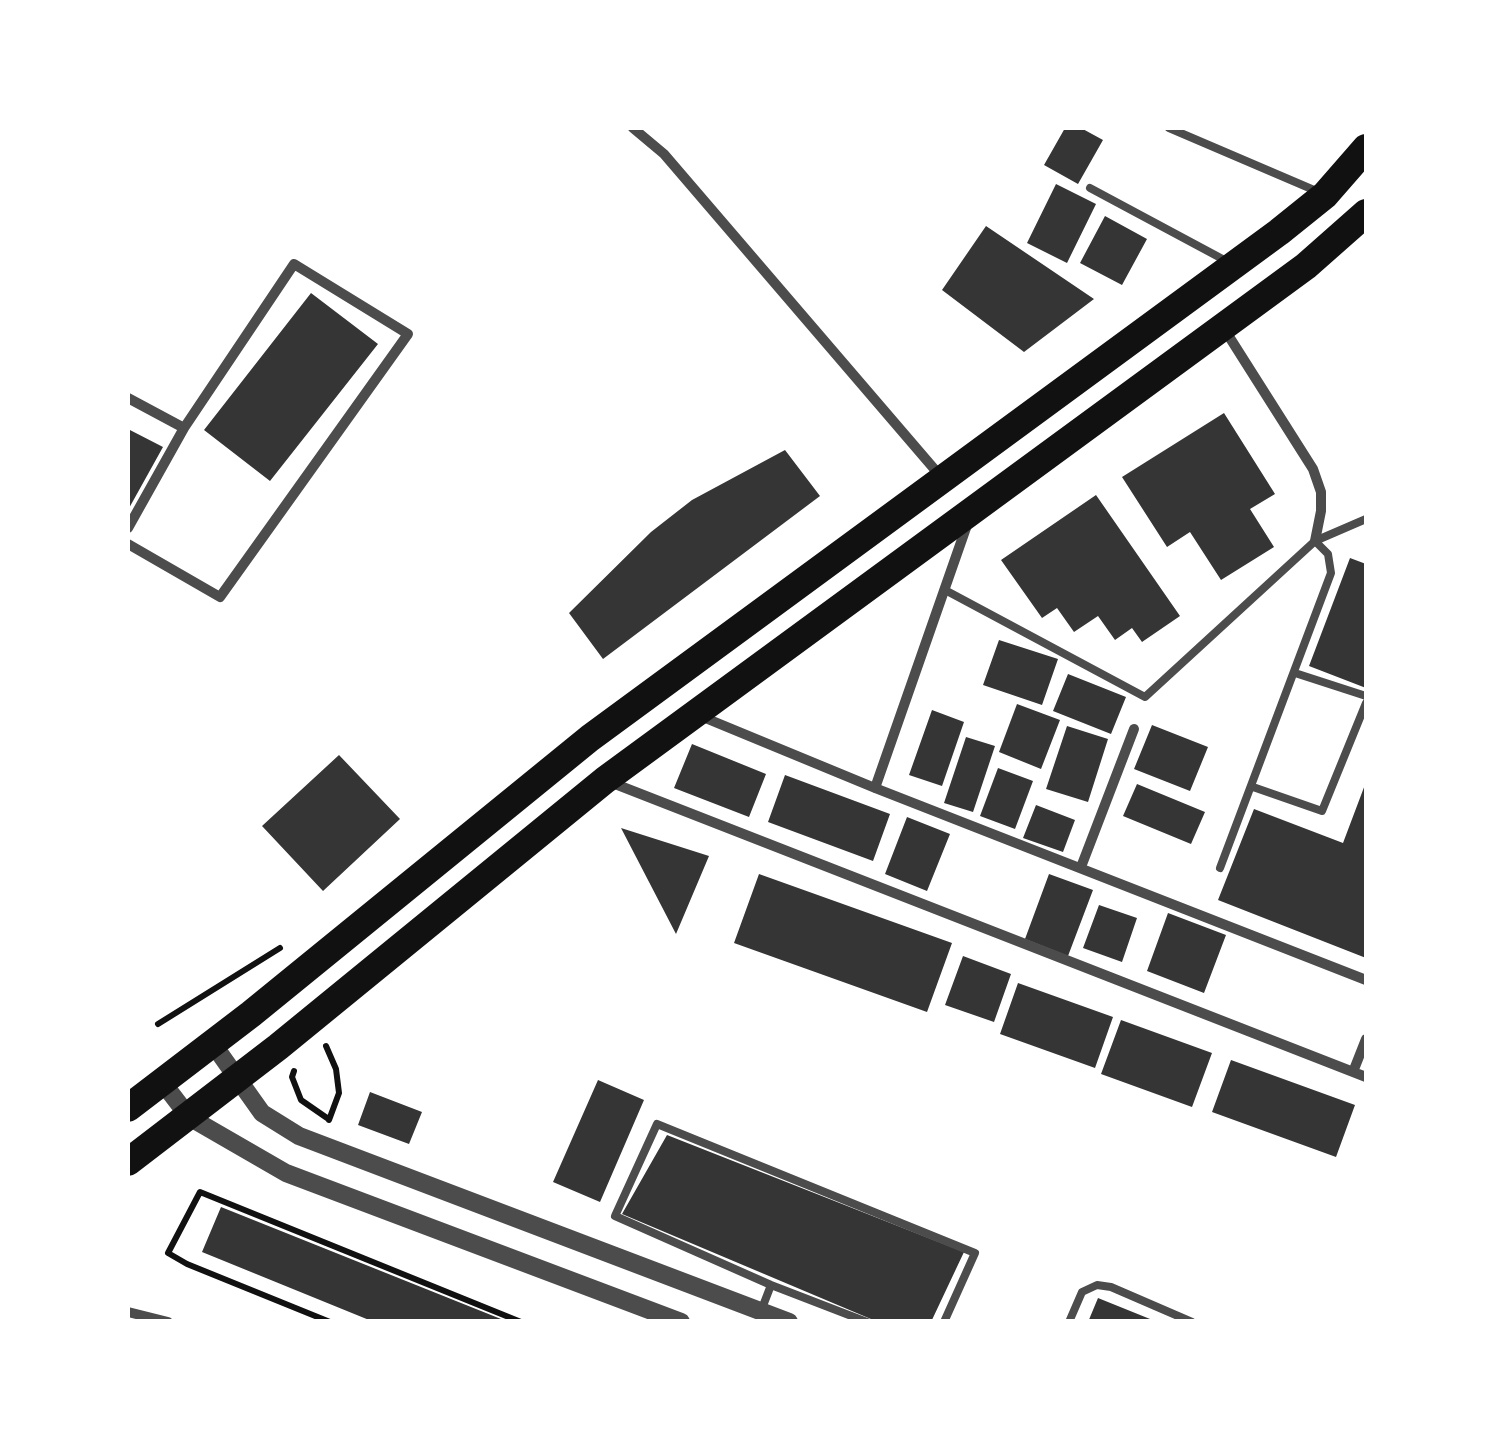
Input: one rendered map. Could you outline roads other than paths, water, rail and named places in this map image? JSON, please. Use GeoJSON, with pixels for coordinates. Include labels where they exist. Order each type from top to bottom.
{"type":"FeatureCollection","features":[{"type":"Feature","properties":{"kind":"highway"},"geometry":{"type":"LineString","coordinates":[[128,1108],[213,1044],[590,738],[1234,265],[1324,194],[1366,148]]}},
{"type":"Feature","properties":{"kind":"highway"},"geometry":{"type":"LineString","coordinates":[[128,1162],[236,1080],[605,780],[1319,255],[1366,213]]}},
{"type":"Feature","properties":{"kind":"street"},"geometry":{"type":"LineString","coordinates":[[633,128],[664,154],[943,478]]}},
{"type":"Feature","properties":{"kind":"street"},"geometry":{"type":"LineString","coordinates":[[128,528],[184,428],[294,264],[408,334],[220,597],[128,544]]}},
{"type":"Feature","properties":{"kind":"street"},"geometry":{"type":"LineString","coordinates":[[1223,326],[1313,469],[1321,492],[1322,511],[1314,541]]}},
{"type":"Feature","properties":{"kind":"street"},"geometry":{"type":"LineString","coordinates":[[128,398],[184,428]]}},
{"type":"Feature","properties":{"kind":"street"},"geometry":{"type":"LineString","coordinates":[[875,788],[970,512]]}},
{"type":"Feature","properties":{"kind":"street"},"geometry":{"type":"LineString","coordinates":[[695,714],[1366,980]]}},
{"type":"Feature","properties":{"kind":"street"},"geometry":{"type":"LineString","coordinates":[[1081,867],[1134,728]]}},
{"type":"Feature","properties":{"kind":"street"},"geometry":{"type":"LineString","coordinates":[[605,780],[1366,1077]]}},
{"type":"Feature","properties":{"kind":"street"},"geometry":{"type":"LineString","coordinates":[[1353,1072],[1366,1039]]}},
{"type":"Feature","properties":{"kind":"street"},"geometry":{"type":"LineString","coordinates":[[213,1044],[262,1113],[299,1136],[789,1322]]}},
{"type":"Feature","properties":{"kind":"street"},"geometry":{"type":"LineString","coordinates":[[163,1083],[189,1117],[286,1173],[680,1322]]}},
{"type":"Feature","properties":{"kind":"street"},"geometry":{"type":"LineString","coordinates":[[128,1312],[168,1322]]}},
{"type":"Feature","properties":{"kind":"lane"},"geometry":{"type":"LineString","coordinates":[[1169,128],[1324,194]]}},
{"type":"Feature","properties":{"kind":"lane"},"geometry":{"type":"LineString","coordinates":[[1090,188],[1234,265]]}},
{"type":"Feature","properties":{"kind":"lane"},"geometry":{"type":"LineString","coordinates":[[945,590],[1146,696],[1314,541],[1366,518]]}},
{"type":"Feature","properties":{"kind":"lane"},"geometry":{"type":"LineString","coordinates":[[1220,868],[1331,573],[1328,554],[1314,541]]}},
{"type":"Feature","properties":{"kind":"lane"},"geometry":{"type":"LineString","coordinates":[[1252,787],[1322,811],[1366,699],[1295,674]]}},
{"type":"Feature","properties":{"kind":"lane"},"geometry":{"type":"LineString","coordinates":[[866,1322],[614,1216],[658,1124],[976,1252],[944,1322]]}},
{"type":"Feature","properties":{"kind":"lane"},"geometry":{"type":"LineString","coordinates":[[761,1311],[771,1285]]}},
{"type":"Feature","properties":{"kind":"lane"},"geometry":{"type":"LineString","coordinates":[[1069,1322],[1082,1292],[1096,1285],[1111,1287],[1192,1322]]}}]}
